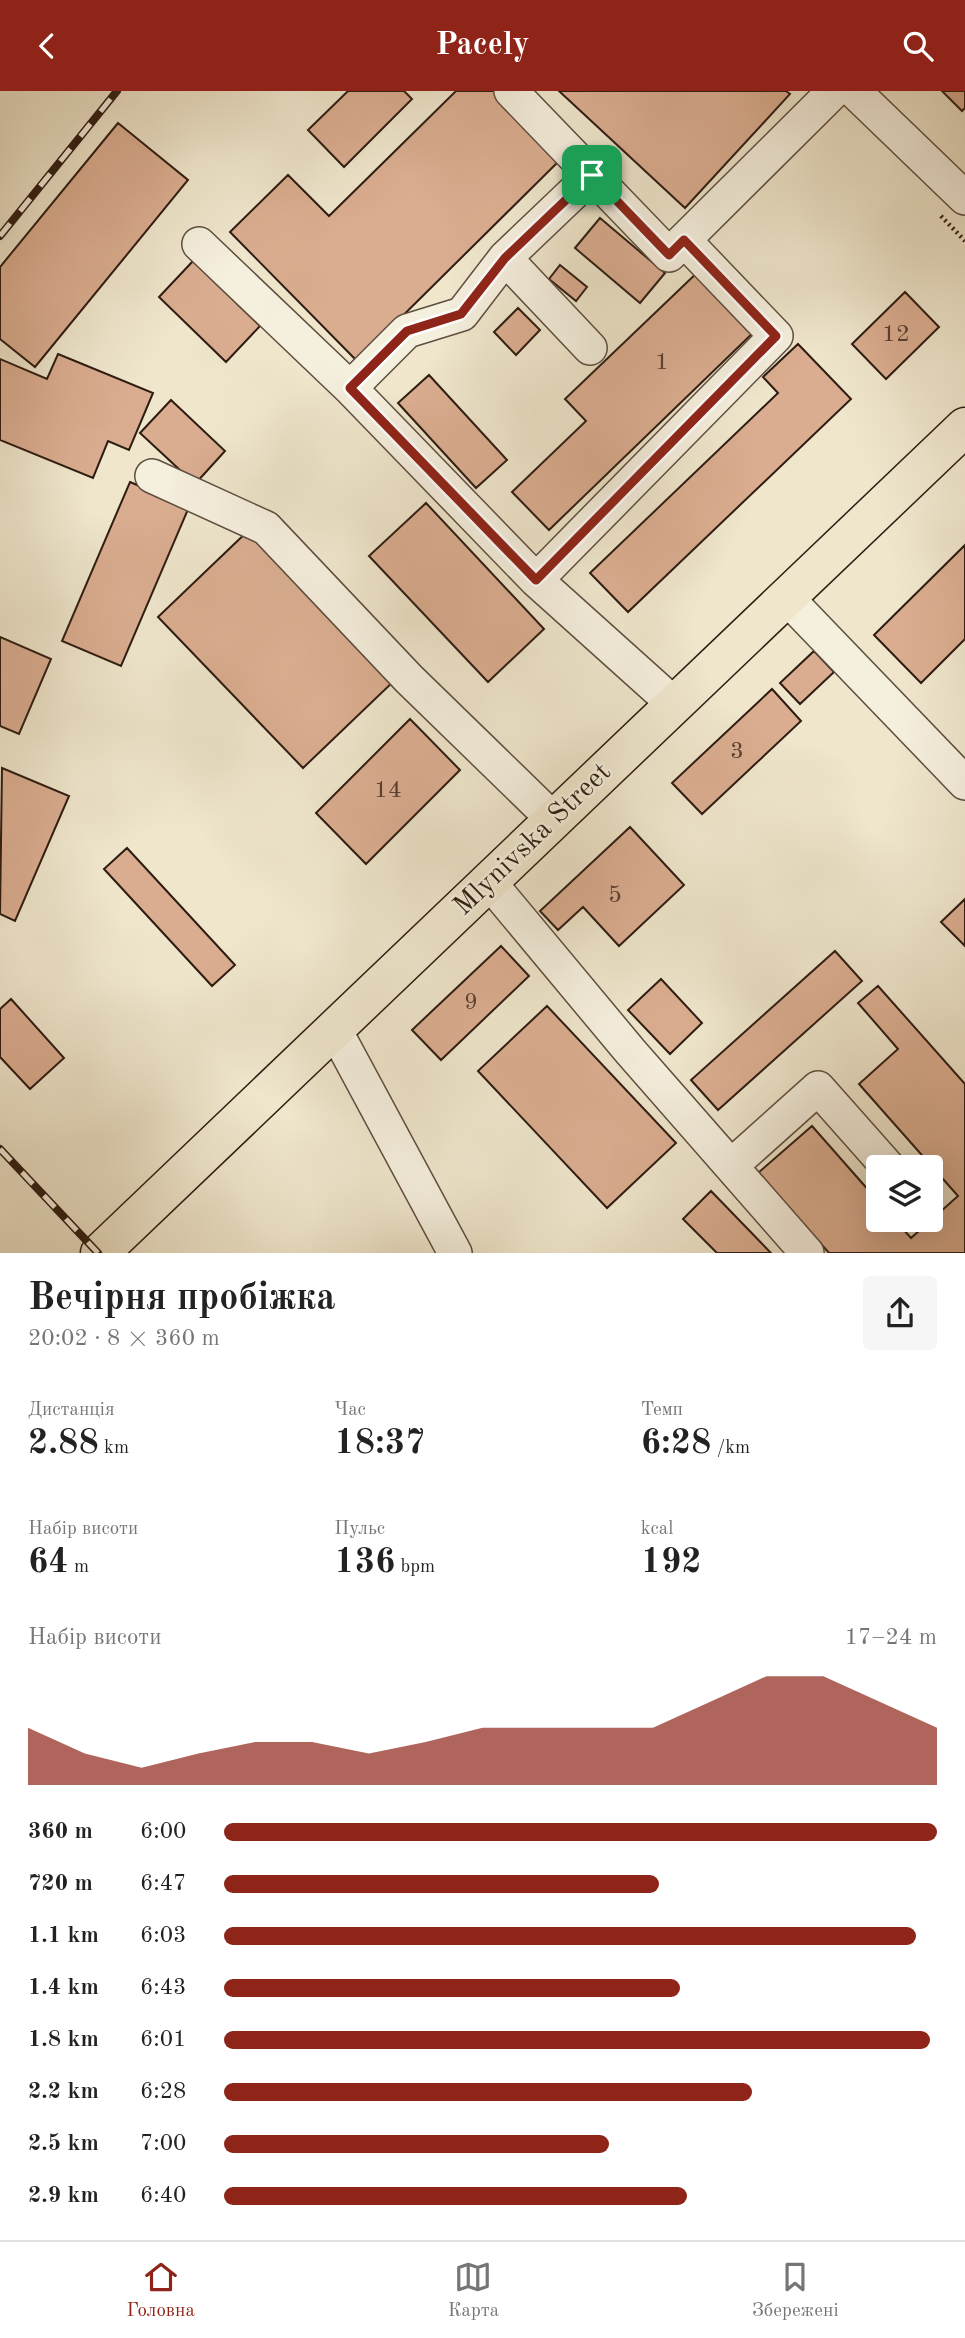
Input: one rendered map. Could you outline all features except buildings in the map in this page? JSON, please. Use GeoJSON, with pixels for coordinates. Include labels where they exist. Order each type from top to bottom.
{"type":"FeatureCollection","features":[{"type":"Feature","properties":{"kind":"main road","name":"Mlynivska Street"},"geometry":{"type":"LineString","coordinates":[[100,1253],[965,427]]}},
{"type":"Feature","properties":{"kind":"street"},"geometry":{"type":"LineString","coordinates":[[510,91],[669,255],[835,91]]}},
{"type":"Feature","properties":{"kind":"street"},"geometry":{"type":"LineString","coordinates":[[855,91],[965,198]]}},
{"type":"Feature","properties":{"kind":"street"},"geometry":{"type":"LineString","coordinates":[[350,388],[407,331],[461,314],[505,258],[592,175]]}},
{"type":"Feature","properties":{"kind":"street"},"geometry":{"type":"LineString","coordinates":[[536,580],[776,336],[684,240]]}},
{"type":"Feature","properties":{"kind":"street"},"geometry":{"type":"LineString","coordinates":[[199,244],[350,388],[536,580],[674,704]]}},
{"type":"Feature","properties":{"kind":"street"},"geometry":{"type":"LineString","coordinates":[[505,258],[590,348]]}},
{"type":"Feature","properties":{"kind":"street"},"geometry":{"type":"LineString","coordinates":[[152,476],[266,528],[409,679],[554,820]]}},
{"type":"Feature","properties":{"kind":"street"},"geometry":{"type":"LineString","coordinates":[[787,599],[965,783]]}},
{"type":"Feature","properties":{"kind":"street"},"geometry":{"type":"LineString","coordinates":[[490,883],[807,1253]]}},
{"type":"Feature","properties":{"kind":"street"},"geometry":{"type":"LineString","coordinates":[[335,1030],[455,1253]]}},
{"type":"Feature","properties":{"kind":"street"},"geometry":{"type":"LineString","coordinates":[[731,1166],[818,1088],[877,1155]]}},
{"type":"Feature","properties":{"kind":"railway"},"geometry":{"type":"LineString","coordinates":[[0,236],[117,91]]}},
{"type":"Feature","properties":{"kind":"railway"},"geometry":{"type":"LineString","coordinates":[[0,1149],[98,1253]]}},
{"type":"Feature","properties":{"kind":"route"},"geometry":{"type":"LineString","coordinates":[[592,175],[669,255],[684,240],[776,336],[536,580],[350,388],[407,331],[461,314],[505,258],[592,175]]}}]}
